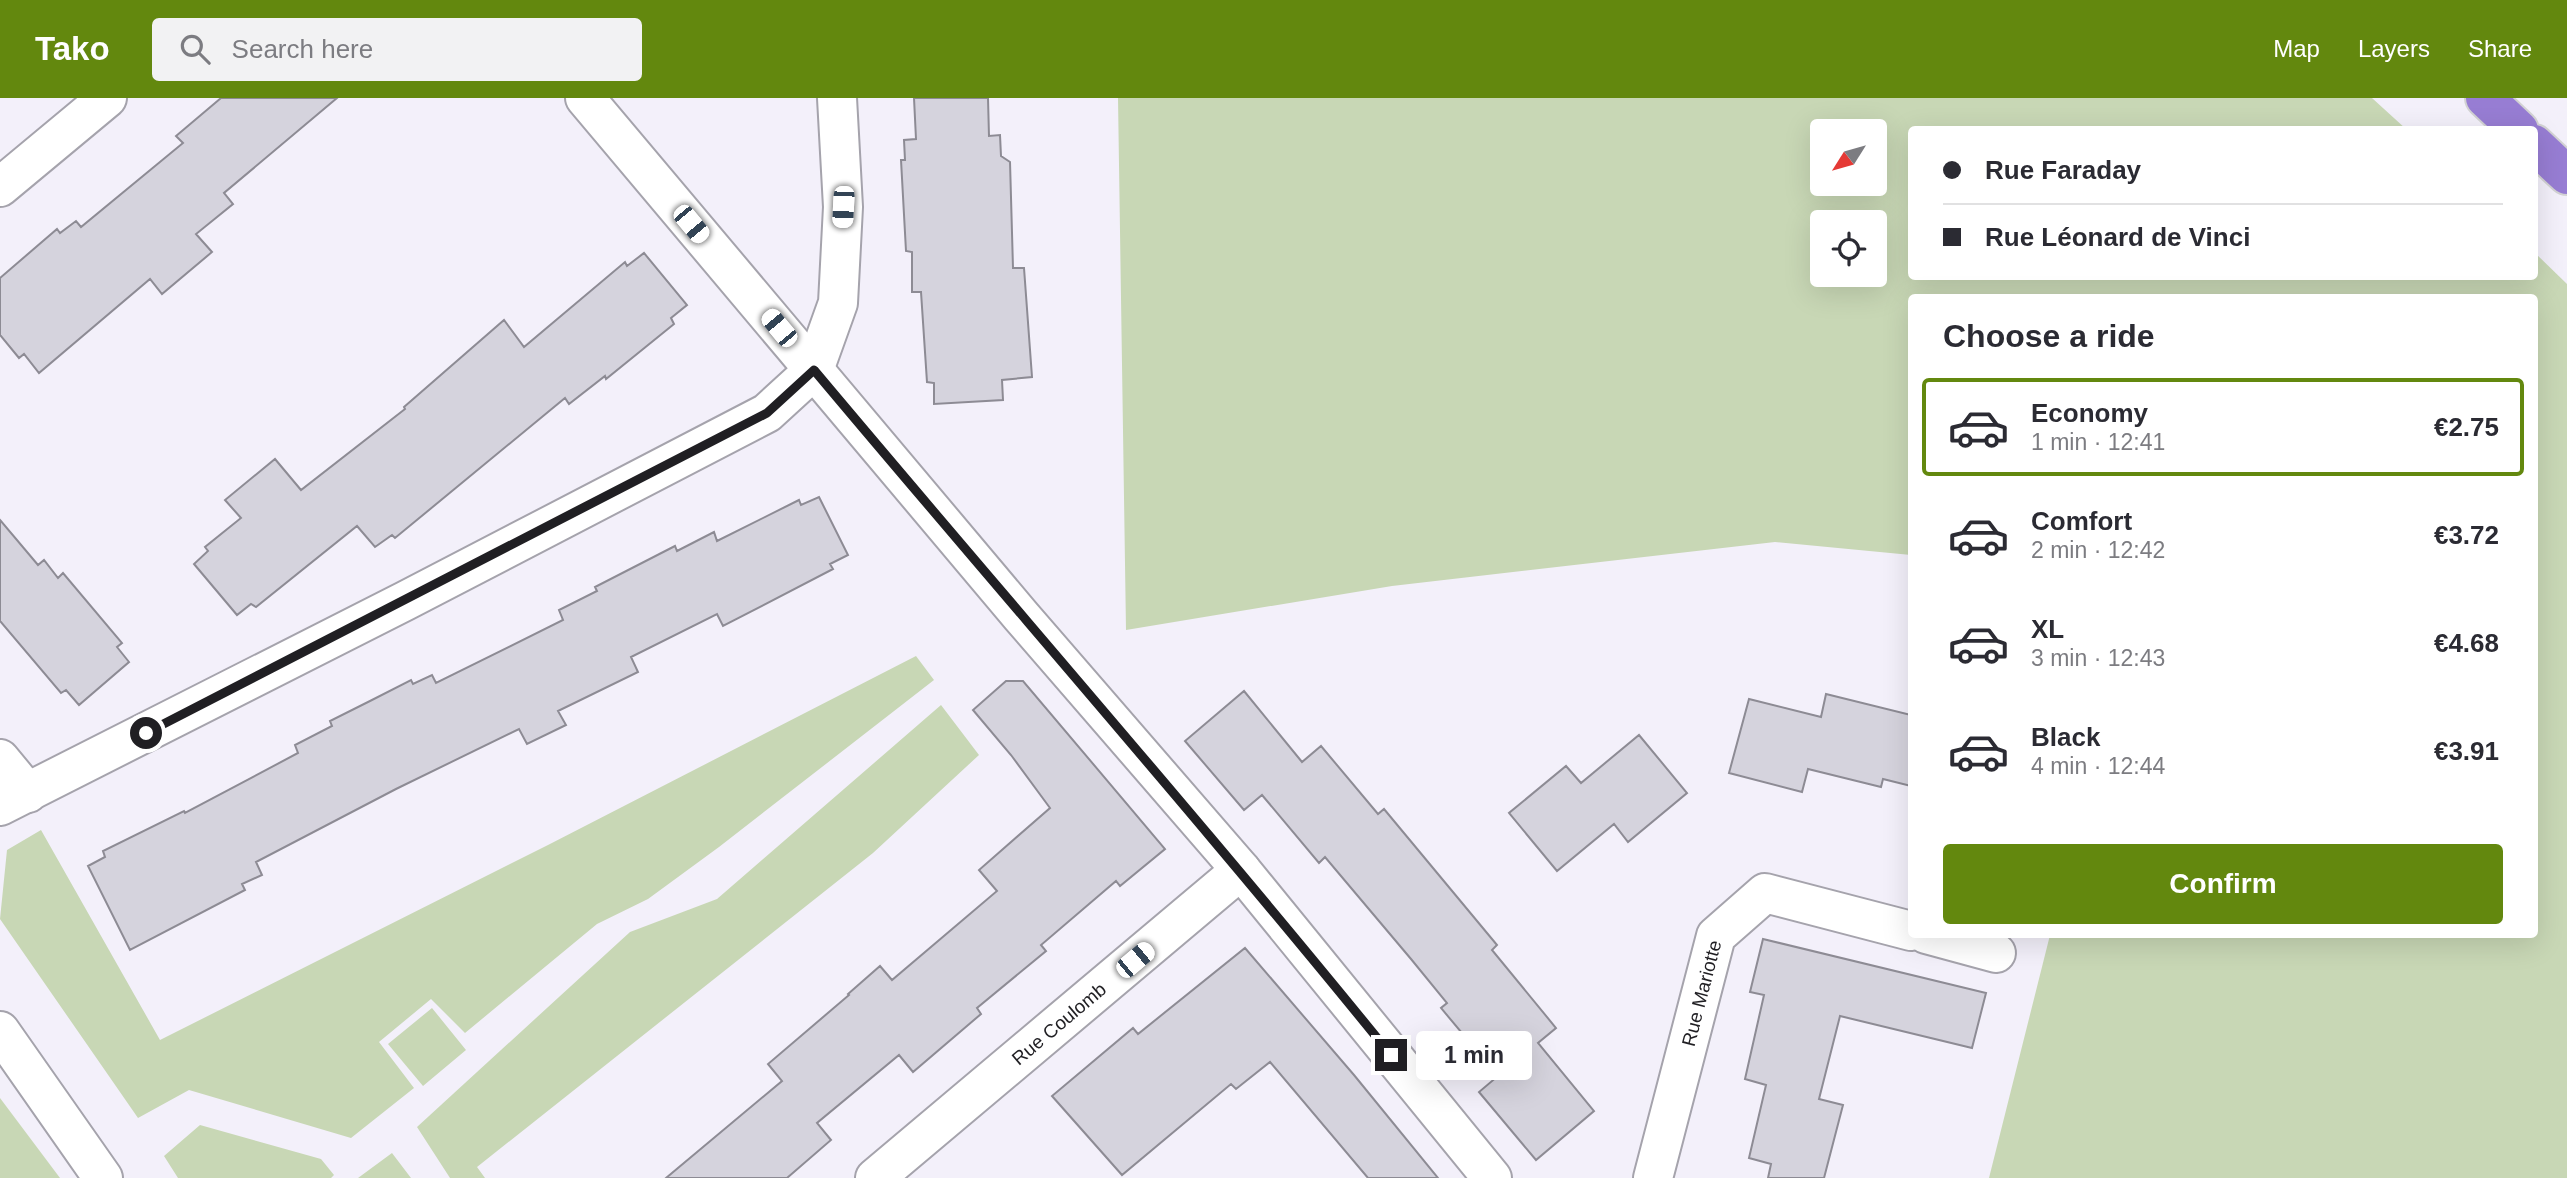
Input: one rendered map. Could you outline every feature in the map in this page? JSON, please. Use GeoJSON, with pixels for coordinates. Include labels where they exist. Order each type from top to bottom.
{"type":"FeatureCollection","features":[{"type":"Feature","properties":{"kind":"highway"},"geometry":{"type":"LineString","coordinates":[[2485,98],[2515,126]]}},
{"type":"Feature","properties":{"kind":"highway"},"geometry":{"type":"LineString","coordinates":[[2538,148],[2567,175]]}},
{"type":"Feature","properties":{"kind":"street"},"geometry":{"type":"LineString","coordinates":[[0,187],[107,98]]}},
{"type":"Feature","properties":{"kind":"street"},"geometry":{"type":"LineString","coordinates":[[586,98],[1021,616],[1241,870],[1492,1178]]}},
{"type":"Feature","properties":{"kind":"street"},"geometry":{"type":"LineString","coordinates":[[0,759],[14,799],[405,601],[767,413],[814,370],[838,303],[843,207],[837,98]]}},
{"type":"Feature","properties":{"kind":"street","name":"Rue Coulomb"},"geometry":{"type":"LineString","coordinates":[[875,1178],[1241,870]]}},
{"type":"Feature","properties":{"kind":"street","name":"Rue Mariotte"},"geometry":{"type":"LineString","coordinates":[[1653,1178],[1716,936],[1765,893],[1908,930]]}},
{"type":"Feature","properties":{"kind":"street"},"geometry":{"type":"LineString","coordinates":[[1941,938],[1996,953]]}},
{"type":"Feature","properties":{"kind":"street"},"geometry":{"type":"LineString","coordinates":[[0,1031],[103,1178]]}},
{"type":"Feature","properties":{"kind":"green space"},"geometry":{"type":"Polygon","coordinates":[[[1118,98],[2372,98],[2403,126],[1908,126],[1908,280],[2538,280],[2538,256],[2567,284],[2567,1178],[1989,1178],[2049,938],[2538,938],[2538,294],[1908,294],[1908,555],[1775,542],[1392,586],[1126,630],[1118,98]]]}},
{"type":"Feature","properties":{"kind":"green space"},"geometry":{"type":"Polygon","coordinates":[[[916,656],[934,680],[648,899],[597,924],[465,1033],[431,999],[379,1042],[414,1088],[351,1138],[189,1090],[138,1118],[0,919],[7,850],[41,830],[160,1040],[916,656]]]}},
{"type":"Feature","properties":{"kind":"green space"},"geometry":{"type":"Polygon","coordinates":[[[941,705],[979,755],[873,853],[477,1167],[485,1178],[450,1178],[417,1127],[630,932],[717,899],[941,705]]]}},
{"type":"Feature","properties":{"kind":"green space"},"geometry":{"type":"Polygon","coordinates":[[[432,1008],[466,1050],[423,1086],[388,1044],[432,1008]]]}},
{"type":"Feature","properties":{"kind":"green space"},"geometry":{"type":"Polygon","coordinates":[[[0,1098],[60,1178],[0,1178],[0,1098]]]}},
{"type":"Feature","properties":{"kind":"green space"},"geometry":{"type":"Polygon","coordinates":[[[200,1125],[321,1159],[334,1175],[331,1178],[178,1178],[164,1156],[200,1125]]]}},
{"type":"Feature","properties":{"kind":"green space"},"geometry":{"type":"Polygon","coordinates":[[[392,1153],[411,1178],[358,1178],[392,1153]]]}},
{"type":"Feature","properties":{"kind":"building"},"geometry":{"type":"Polygon","coordinates":[[[221,98],[337,98],[224,193],[233,204],[196,234],[212,252],[162,294],[150,279],[39,373],[24,354],[19,358],[0,335],[0,278],[57,229],[60,233],[76,221],[81,227],[183,143],[176,136],[221,98]]]}},
{"type":"Feature","properties":{"kind":"building"},"geometry":{"type":"Polygon","coordinates":[[[914,98],[988,98],[989,136],[1000,135],[1001,156],[1010,162],[1013,268],[1024,268],[1032,377],[1002,380],[1003,400],[934,404],[934,383],[927,382],[921,292],[912,292],[912,252],[906,251],[901,160],[905,160],[904,140],[916,139],[914,98]]]}},
{"type":"Feature","properties":{"kind":"building"},"geometry":{"type":"Polygon","coordinates":[[[644,253],[687,305],[671,318],[674,324],[606,379],[605,376],[569,404],[565,398],[395,538],[392,535],[375,547],[357,526],[256,607],[251,604],[237,615],[194,564],[208,551],[205,547],[241,518],[225,500],[275,459],[301,490],[405,409],[404,407],[504,320],[524,347],[625,262],[627,266],[644,253]]]}},
{"type":"Feature","properties":{"kind":"building"},"geometry":{"type":"Polygon","coordinates":[[[819,497],[848,555],[830,564],[833,569],[723,626],[717,614],[631,657],[638,672],[558,711],[566,725],[527,744],[519,729],[396,789],[256,862],[262,875],[242,884],[245,890],[130,950],[88,866],[105,857],[103,851],[184,811],[185,813],[298,753],[295,745],[332,726],[330,721],[411,680],[413,684],[432,675],[436,683],[563,620],[559,610],[597,591],[595,587],[675,546],[677,551],[714,532],[717,541],[799,500],[801,505],[819,497]]]}},
{"type":"Feature","properties":{"kind":"building"},"geometry":{"type":"Polygon","coordinates":[[[0,520],[38,565],[44,560],[58,578],[63,573],[122,643],[117,647],[129,662],[79,705],[66,690],[61,693],[0,621],[0,520]]]}},
{"type":"Feature","properties":{"kind":"building"},"geometry":{"type":"Polygon","coordinates":[[[1006,681],[1023,681],[1165,849],[1120,886],[1116,881],[1041,945],[1046,951],[977,1008],[981,1014],[913,1072],[899,1055],[817,1123],[831,1140],[787,1178],[666,1178],[782,1081],[768,1064],[880,966],[892,980],[997,891],[979,870],[1050,808],[973,710],[1006,681]]]}},
{"type":"Feature","properties":{"kind":"building"},"geometry":{"type":"Polygon","coordinates":[[[1244,691],[1302,762],[1321,746],[1378,814],[1384,809],[1497,945],[1492,950],[1556,1028],[1538,1043],[1594,1111],[1536,1160],[1479,1092],[1498,1076],[1441,1008],[1447,1003],[1411,959],[1325,857],[1319,863],[1262,795],[1244,810],[1185,741],[1244,691]]]}},
{"type":"Feature","properties":{"kind":"building"},"geometry":{"type":"Polygon","coordinates":[[[1826,694],[1908,714],[1908,785],[1883,779],[1881,787],[1808,769],[1802,792],[1729,773],[1749,699],[1821,717],[1826,694]]]}},
{"type":"Feature","properties":{"kind":"building"},"geometry":{"type":"Polygon","coordinates":[[[1639,735],[1687,793],[1628,842],[1614,824],[1557,871],[1509,813],[1566,766],[1581,783],[1639,735]]]}},
{"type":"Feature","properties":{"kind":"building"},"geometry":{"type":"Polygon","coordinates":[[[1763,939],[1986,993],[1972,1048],[1840,1016],[1819,1099],[1843,1105],[1824,1178],[1768,1178],[1771,1164],[1749,1158],[1766,1085],[1745,1079],[1764,995],[1750,992],[1763,939]]]}},
{"type":"Feature","properties":{"kind":"building"},"geometry":{"type":"Polygon","coordinates":[[[1245,948],[1438,1178],[1368,1178],[1270,1062],[1236,1089],[1231,1084],[1122,1175],[1052,1096],[1133,1028],[1138,1034],[1245,948]]]}},
{"type":"Feature","properties":{"kind":"route"},"geometry":{"type":"LineString","coordinates":[[146,733],[767,413],[814,370],[1021,616],[1241,870],[1391,1055]]}}]}
